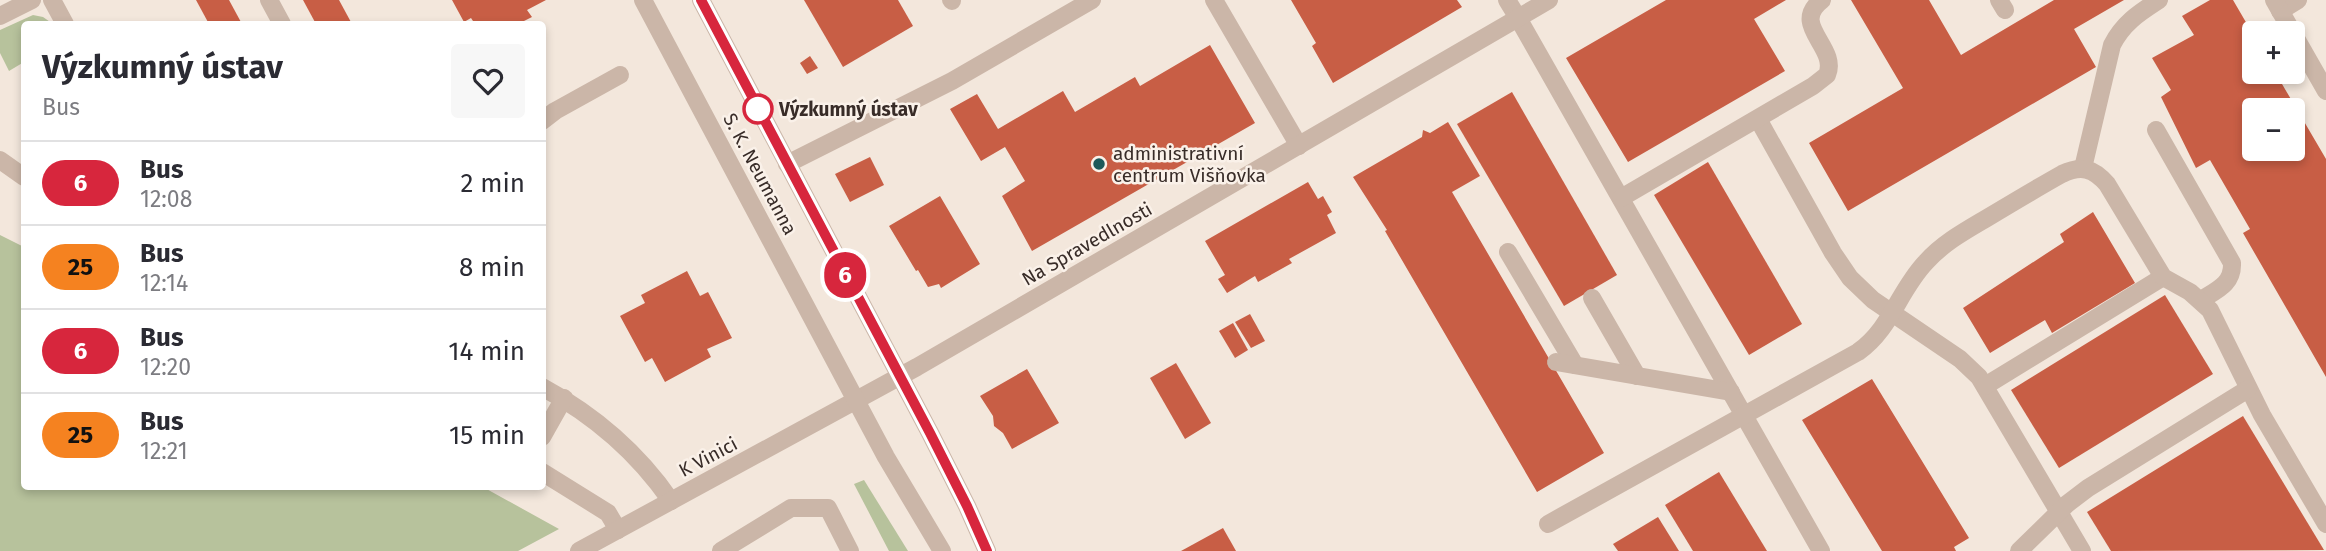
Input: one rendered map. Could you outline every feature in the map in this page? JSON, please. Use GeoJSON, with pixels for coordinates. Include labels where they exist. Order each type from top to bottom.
{"type":"FeatureCollection","features":[{"type":"Feature","properties":{"kind":"street"},"geometry":{"type":"LineString","coordinates":[[0,16],[32,0]]}},
{"type":"Feature","properties":{"kind":"street"},"geometry":{"type":"LineString","coordinates":[[52,0],[63,21]]}},
{"type":"Feature","properties":{"kind":"street"},"geometry":{"type":"LineString","coordinates":[[269,0],[280,21]]}},
{"type":"Feature","properties":{"kind":"street","name":"S. K. Neumanna"},"geometry":{"type":"LineString","coordinates":[[643,0],[886,457],[943,551]]}},
{"type":"Feature","properties":{"kind":"street","name":"S. K. Neumanna"},"geometry":{"type":"LineString","coordinates":[[701,0],[967,506],[987,551]]}},
{"type":"Feature","properties":{"kind":"street"},"geometry":{"type":"LineString","coordinates":[[787,164],[952,81],[1092,0]]}},
{"type":"Feature","properties":{"kind":"street"},"geometry":{"type":"LineString","coordinates":[[1214,0],[1298,146]]}},
{"type":"Feature","properties":{"kind":"street"},"geometry":{"type":"LineString","coordinates":[[1507,0],[1821,551]]}},
{"type":"Feature","properties":{"kind":"street","name":"Na Spravedlnosti"},"geometry":{"type":"LineString","coordinates":[[856,401],[1549,0]]}},
{"type":"Feature","properties":{"kind":"street"},"geometry":{"type":"LineString","coordinates":[[1621,198],[1758,119],[1827,75],[1830,62],[1814,32],[1810,16],[1822,0]]}},
{"type":"Feature","properties":{"kind":"street"},"geometry":{"type":"LineString","coordinates":[[2084,168],[2112,45],[2129,20],[2160,0]]}},
{"type":"Feature","properties":{"kind":"street"},"geometry":{"type":"LineString","coordinates":[[2298,0],[2277,5],[2326,91]]}},
{"type":"Feature","properties":{"kind":"street"},"geometry":{"type":"LineString","coordinates":[[546,118],[620,75]]}},
{"type":"Feature","properties":{"kind":"street"},"geometry":{"type":"LineString","coordinates":[[1758,119],[1842,267],[1866,294],[1967,365],[1985,386],[2082,551]]}},
{"type":"Feature","properties":{"kind":"street"},"geometry":{"type":"LineString","coordinates":[[2156,130],[2232,263],[2229,280],[2201,300]]}},
{"type":"Feature","properties":{"kind":"street"},"geometry":{"type":"LineString","coordinates":[[0,160],[21,175]]}},
{"type":"Feature","properties":{"kind":"street"},"geometry":{"type":"LineString","coordinates":[[1548,523],[1858,352],[1877,335],[1893,314],[1918,270],[1944,245],[2070,169],[2084,168],[2094,172],[2106,184],[2163,278],[2201,300],[2210,310],[2276,441],[2326,524]]}},
{"type":"Feature","properties":{"kind":"street"},"geometry":{"type":"LineString","coordinates":[[1508,252],[1575,365]]}},
{"type":"Feature","properties":{"kind":"street"},"geometry":{"type":"LineString","coordinates":[[1985,386],[2163,278]]}},
{"type":"Feature","properties":{"kind":"street"},"geometry":{"type":"LineString","coordinates":[[1592,298],[1637,376]]}},
{"type":"Feature","properties":{"kind":"street"},"geometry":{"type":"LineString","coordinates":[[1556,362],[1731,392]]}},
{"type":"Feature","properties":{"kind":"street"},"geometry":{"type":"LineString","coordinates":[[546,389],[564,398],[604,427],[640,462],[671,501]]}},
{"type":"Feature","properties":{"kind":"street"},"geometry":{"type":"LineString","coordinates":[[2019,551],[2088,488],[2248,389]]}},
{"type":"Feature","properties":{"kind":"street"},"geometry":{"type":"LineString","coordinates":[[546,430],[564,398]]}},
{"type":"Feature","properties":{"kind":"street","name":"K Vinici"},"geometry":{"type":"LineString","coordinates":[[579,551],[856,401]]}},
{"type":"Feature","properties":{"kind":"street"},"geometry":{"type":"LineString","coordinates":[[546,474],[608,513],[618,530]]}},
{"type":"Feature","properties":{"kind":"street"},"geometry":{"type":"LineString","coordinates":[[721,551],[791,508],[828,508],[850,551]]}},
{"type":"Feature","properties":{"kind":"green space"},"geometry":{"type":"Polygon","coordinates":[[[33,15],[49,21],[21,21],[21,64],[9,71],[0,53],[0,30],[33,15]]]}},
{"type":"Feature","properties":{"kind":"green space"},"geometry":{"type":"Polygon","coordinates":[[[0,235],[21,246],[21,490],[488,490],[559,529],[518,551],[0,551],[0,235]]]}},
{"type":"Feature","properties":{"kind":"green space"},"geometry":{"type":"Polygon","coordinates":[[[864,480],[908,551],[889,551],[854,484],[864,480]]]}},
{"type":"Feature","properties":{"kind":"building"},"geometry":{"type":"Polygon","coordinates":[[[196,0],[229,0],[240,21],[207,21],[196,0]]]}},
{"type":"Feature","properties":{"kind":"building"},"geometry":{"type":"Polygon","coordinates":[[[303,0],[339,0],[350,21],[314,21],[303,0]]]}},
{"type":"Feature","properties":{"kind":"building"},"geometry":{"type":"Polygon","coordinates":[[[452,0],[546,0],[527,10],[532,17],[524,21],[473,21],[471,18],[463,21],[452,0]]]}},
{"type":"Feature","properties":{"kind":"building"},"geometry":{"type":"Polygon","coordinates":[[[804,0],[898,0],[913,26],[843,67],[804,0]]]}},
{"type":"Feature","properties":{"kind":"building"},"geometry":{"type":"Polygon","coordinates":[[[1291,0],[1457,0],[1462,7],[1333,83],[1312,46],[1316,43],[1291,0]]]}},
{"type":"Feature","properties":{"kind":"building"},"geometry":{"type":"Polygon","coordinates":[[[1666,0],[1786,0],[1754,19],[1785,71],[1628,162],[1566,58],[1666,0]]]}},
{"type":"Feature","properties":{"kind":"building"},"geometry":{"type":"Polygon","coordinates":[[[1851,0],[1929,0],[1961,55],[2054,0],[2124,0],[2074,29],[2096,67],[1848,211],[1809,143],[1903,88],[1851,0]]]}},
{"type":"Feature","properties":{"kind":"building"},"geometry":{"type":"Polygon","coordinates":[[[2210,0],[2233,0],[2245,21],[2242,21],[2242,84],[2282,84],[2290,98],[2242,98],[2242,161],[2305,161],[2305,123],[2326,159],[2326,377],[2243,233],[2250,229],[2210,160],[2196,168],[2161,97],[2171,90],[2152,58],[2194,35],[2182,16],[2210,0]]]}},
{"type":"Feature","properties":{"kind":"building","name":"administrativní centrum Višňovka"},"geometry":{"type":"Polygon","coordinates":[[[1210,45],[1255,123],[1032,251],[1002,196],[1025,181],[1005,147],[981,161],[950,109],[977,94],[998,129],[1063,91],[1075,112],[1135,77],[1140,86],[1210,45]]]}},
{"type":"Feature","properties":{"kind":"building"},"geometry":{"type":"Polygon","coordinates":[[[810,56],[818,68],[807,74],[800,63],[810,56]]]}},
{"type":"Feature","properties":{"kind":"building"},"geometry":{"type":"Polygon","coordinates":[[[1512,92],[1617,275],[1564,306],[1457,124],[1512,92]]]}},
{"type":"Feature","properties":{"kind":"building"},"geometry":{"type":"Polygon","coordinates":[[[1448,122],[1480,176],[1452,192],[1604,453],[1537,492],[1385,231],[1387,230],[1353,177],[1422,137],[1423,130],[1430,133],[1448,122]]]}},
{"type":"Feature","properties":{"kind":"building"},"geometry":{"type":"Polygon","coordinates":[[[870,157],[884,185],[850,202],[835,174],[870,157]]]}},
{"type":"Feature","properties":{"kind":"building"},"geometry":{"type":"Polygon","coordinates":[[[1708,162],[1802,324],[1749,355],[1654,195],[1708,162]]]}},
{"type":"Feature","properties":{"kind":"building"},"geometry":{"type":"Polygon","coordinates":[[[1308,182],[1318,199],[1323,196],[1332,212],[1327,215],[1336,233],[1289,259],[1292,263],[1258,282],[1255,276],[1227,293],[1218,279],[1225,275],[1205,241],[1308,182]]]}},
{"type":"Feature","properties":{"kind":"building"},"geometry":{"type":"Polygon","coordinates":[[[940,196],[980,264],[941,288],[939,284],[928,287],[889,226],[940,196]]]}},
{"type":"Feature","properties":{"kind":"building"},"geometry":{"type":"Polygon","coordinates":[[[2093,212],[2135,283],[2052,333],[2045,320],[1990,353],[1963,308],[2064,242],[2060,234],[2093,212]]]}},
{"type":"Feature","properties":{"kind":"building"},"geometry":{"type":"Polygon","coordinates":[[[687,271],[700,296],[708,292],[732,338],[707,349],[711,357],[665,382],[652,358],[645,362],[620,316],[645,303],[641,295],[687,271]]]}},
{"type":"Feature","properties":{"kind":"building"},"geometry":{"type":"Polygon","coordinates":[[[2165,295],[2213,374],[2059,468],[2011,390],[2165,295]]]}},
{"type":"Feature","properties":{"kind":"building"},"geometry":{"type":"Polygon","coordinates":[[[1250,314],[1265,341],[1251,348],[1235,322],[1250,314]]]}},
{"type":"Feature","properties":{"kind":"building"},"geometry":{"type":"Polygon","coordinates":[[[1233,323],[1248,350],[1235,358],[1219,331],[1233,323]]]}},
{"type":"Feature","properties":{"kind":"building"},"geometry":{"type":"Polygon","coordinates":[[[1176,363],[1211,423],[1185,439],[1150,378],[1176,363]]]}},
{"type":"Feature","properties":{"kind":"building"},"geometry":{"type":"Polygon","coordinates":[[[1027,369],[1059,423],[1012,449],[1003,433],[994,426],[993,416],[980,396],[1027,369]]]}},
{"type":"Feature","properties":{"kind":"building"},"geometry":{"type":"Polygon","coordinates":[[[1872,379],[1969,538],[1954,547],[1956,551],[1882,551],[1802,420],[1872,379]]]}},
{"type":"Feature","properties":{"kind":"building"},"geometry":{"type":"Polygon","coordinates":[[[2243,416],[2324,550],[2111,551],[2087,512],[2243,416]]]}},
{"type":"Feature","properties":{"kind":"building"},"geometry":{"type":"Polygon","coordinates":[[[1719,472],[1767,551],[1693,551],[1665,505],[1719,472]]]}},
{"type":"Feature","properties":{"kind":"building"},"geometry":{"type":"Polygon","coordinates":[[[1658,517],[1679,551],[1618,551],[1613,544],[1658,517]]]}},
{"type":"Feature","properties":{"kind":"building"},"geometry":{"type":"Polygon","coordinates":[[[1223,528],[1236,551],[1181,551],[1223,528]]]}},
{"type":"Feature","properties":{"kind":"bus line","name":"6"},"geometry":{"type":"LineString","coordinates":[[701,0],[930,433],[987,551]]}},
{"type":"Feature","properties":{"kind":"place","name":"Výzkumný ústav"},"geometry":{"type":"Point","coordinates":[758,109]}},
{"type":"Feature","properties":{"kind":"place","name":"administrativní centrum Višňovka"},"geometry":{"type":"Point","coordinates":[1099,164]}}]}
